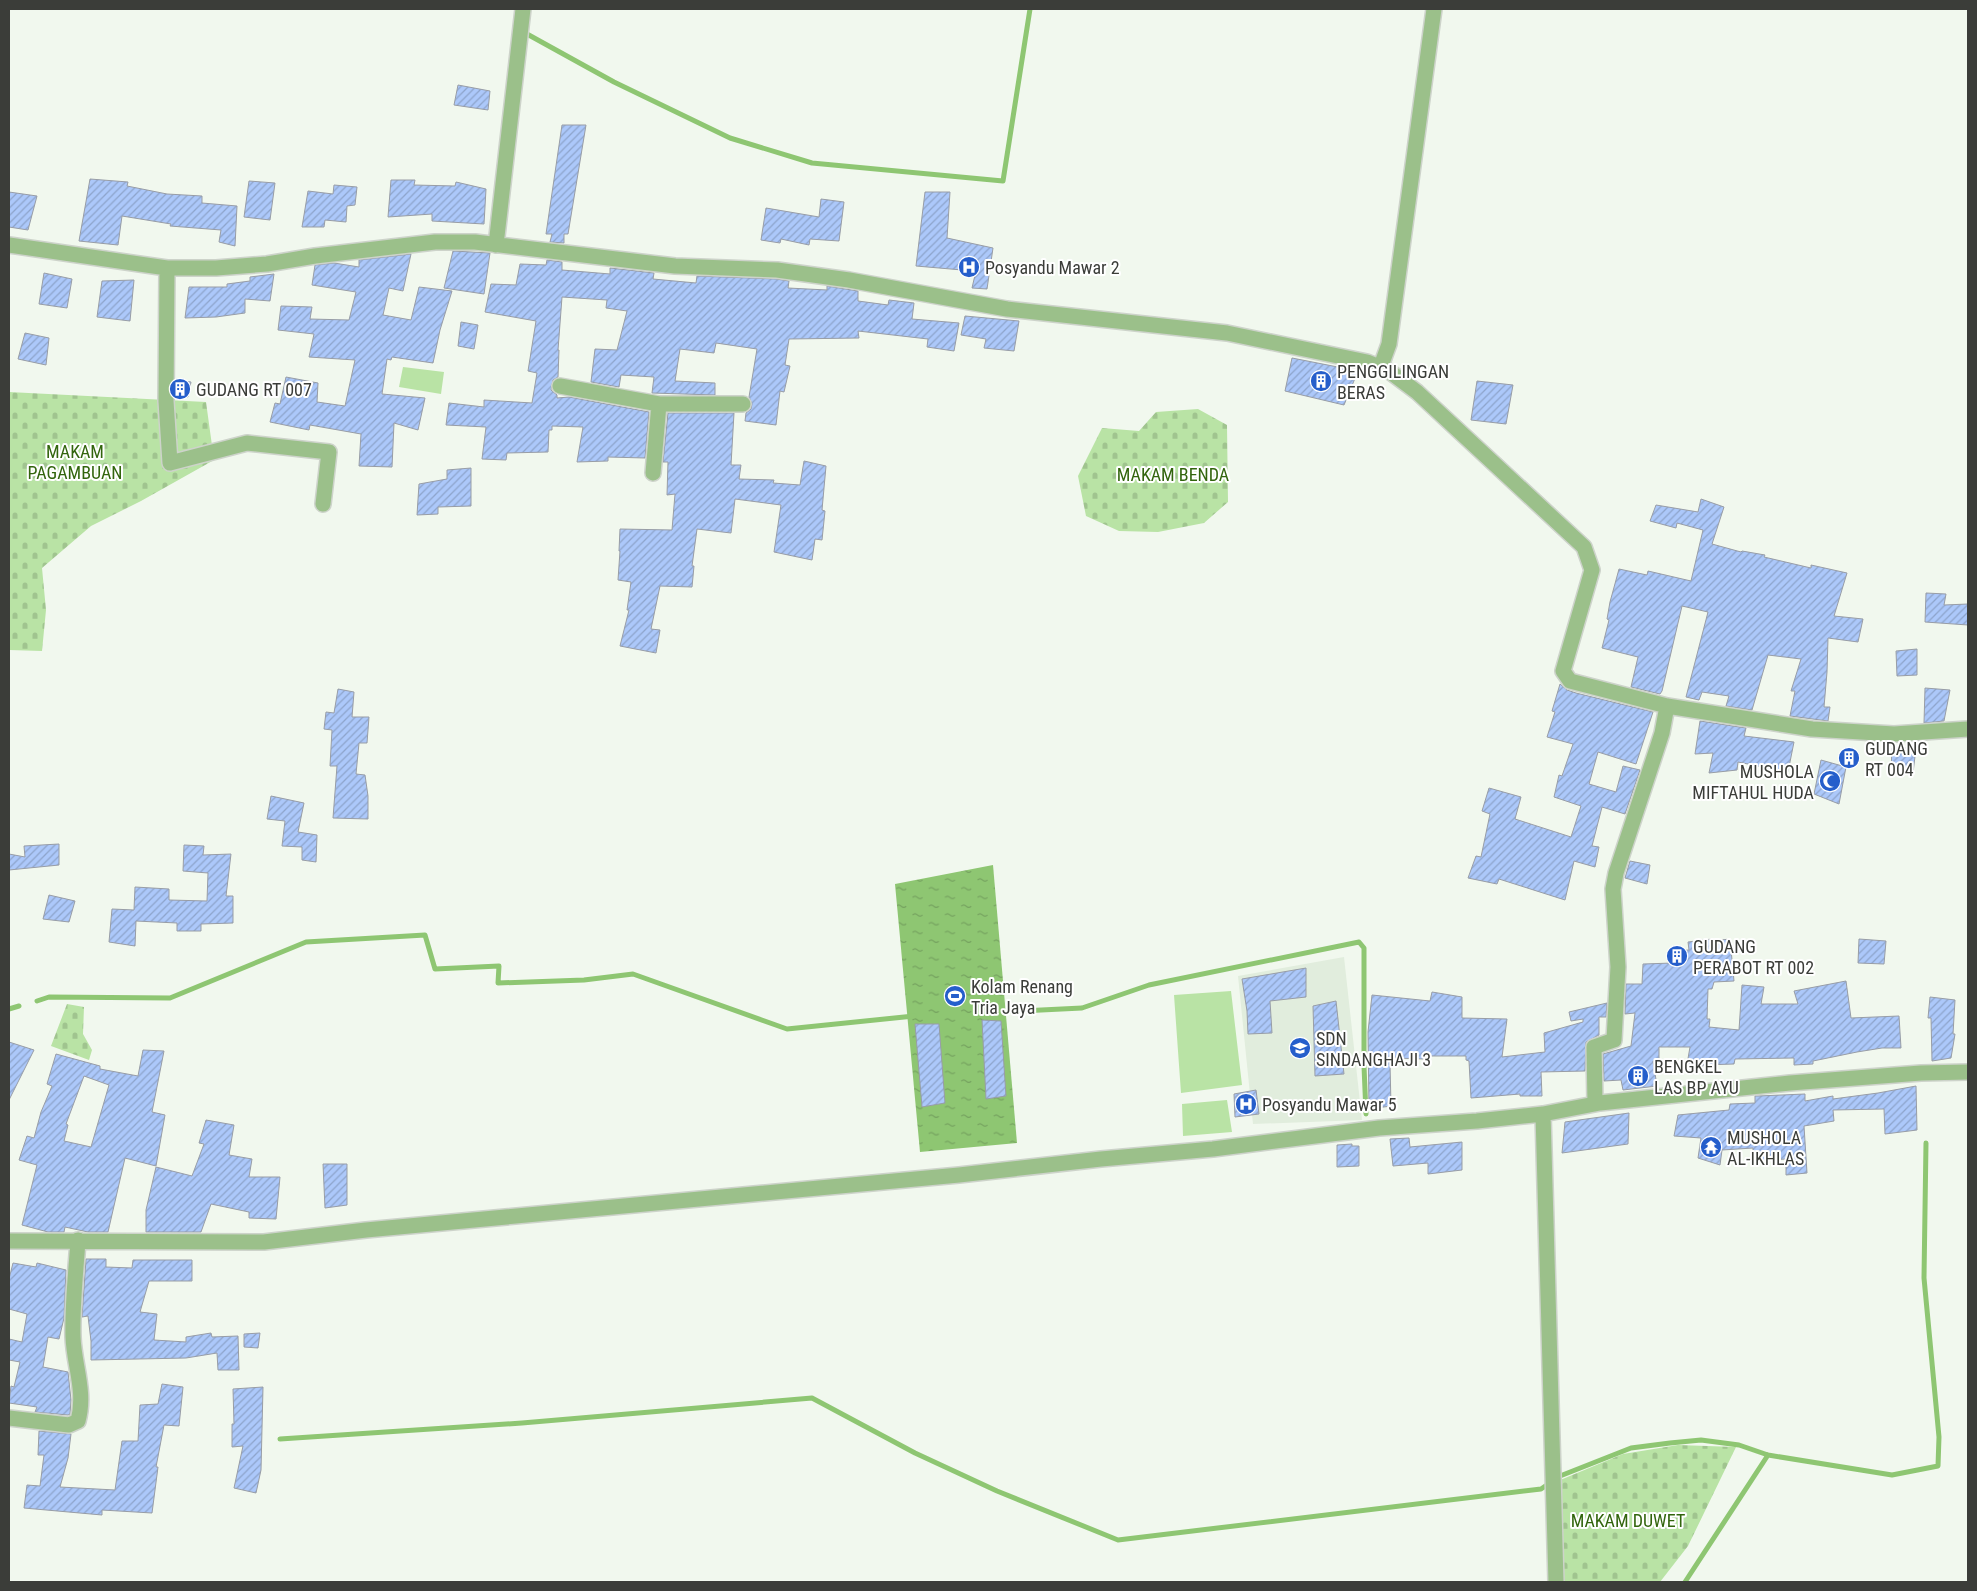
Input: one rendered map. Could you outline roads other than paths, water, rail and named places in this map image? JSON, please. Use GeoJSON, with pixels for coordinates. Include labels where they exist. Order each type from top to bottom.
{"type":"FeatureCollection","features":[{"type":"Feature","properties":{"kind":"street"},"geometry":{"type":"LineString","coordinates":[[496,246],[523,9]]}},
{"type":"Feature","properties":{"kind":"street"},"geometry":{"type":"LineString","coordinates":[[1381,366],[1389,344],[1434,9]]}},
{"type":"Feature","properties":{"kind":"street"},"geometry":{"type":"LineString","coordinates":[[9,245],[167,268],[216,268],[267,264],[315,256],[435,242],[475,242],[676,266],[777,270],[849,280],[1007,308],[1227,333],[1381,366],[1417,392],[1584,547],[1592,570],[1563,671],[1570,682],[1667,706],[1812,729],[1894,734],[1968,729]]}},
{"type":"Feature","properties":{"kind":"street"},"geometry":{"type":"LineString","coordinates":[[167,268],[166,400],[170,463],[247,442],[329,452],[323,504]]}},
{"type":"Feature","properties":{"kind":"street"},"geometry":{"type":"LineString","coordinates":[[560,386],[660,404],[743,404]]}},
{"type":"Feature","properties":{"kind":"street"},"geometry":{"type":"LineString","coordinates":[[653,473],[660,404]]}},
{"type":"Feature","properties":{"kind":"street"},"geometry":{"type":"LineString","coordinates":[[1595,1104],[1594,1047],[1614,1040],[1618,967],[1613,889],[1616,873],[1662,733],[1667,706]]}},
{"type":"Feature","properties":{"kind":"street"},"geometry":{"type":"LineString","coordinates":[[9,1241],[264,1242],[366,1230],[959,1175],[1213,1149],[1379,1128],[1543,1114],[1595,1104],[1790,1083],[1921,1073],[1968,1072]]}},
{"type":"Feature","properties":{"kind":"street"},"geometry":{"type":"LineString","coordinates":[[1543,1114],[1556,1582]]}},
{"type":"Feature","properties":{"kind":"street"},"geometry":{"type":"LineString","coordinates":[[9,1418],[69,1425],[78,1421],[82,1409],[80,1377],[73,1339],[78,1240]]}},
{"type":"Feature","properties":{"kind":"water","name":"Kolam Renang Tria Jaya"},"geometry":{"type":"Polygon","coordinates":[[[993,865],[1017,1143],[920,1152],[895,884],[993,865]]]}},
{"type":"Feature","properties":{"kind":"waterway"},"geometry":{"type":"LineString","coordinates":[[527,34],[614,82],[730,138],[812,163],[1003,181],[1030,9]]}},
{"type":"Feature","properties":{"kind":"waterway"},"geometry":{"type":"LineString","coordinates":[[37,1001],[49,997],[170,998],[306,942],[425,935],[435,969],[499,966],[498,983],[584,980],[633,974],[787,1029],[914,1016]]}},
{"type":"Feature","properties":{"kind":"waterway"},"geometry":{"type":"LineString","coordinates":[[999,1012],[1082,1008],[1149,985],[1359,942],[1364,948],[1366,1114]]}},
{"type":"Feature","properties":{"kind":"waterway"},"geometry":{"type":"LineString","coordinates":[[9,1009],[19,1006]]}},
{"type":"Feature","properties":{"kind":"waterway"},"geometry":{"type":"LineString","coordinates":[[280,1439],[522,1423],[812,1398],[915,1453],[997,1491],[1118,1540],[1541,1489],[1560,1476],[1631,1448],[1701,1440],[1739,1445],[1768,1455],[1892,1475],[1938,1466],[1939,1437],[1924,1278],[1926,1143]]}},
{"type":"Feature","properties":{"kind":"waterway"},"geometry":{"type":"LineString","coordinates":[[1685,1582],[1768,1455]]}},
{"type":"Feature","properties":{"kind":"place","name":"Posyandu Mawar 2"},"geometry":{"type":"Point","coordinates":[969,267]}},
{"type":"Feature","properties":{"kind":"place","name":"PENGGILINGAN BERAS"},"geometry":{"type":"Point","coordinates":[1321,381]}},
{"type":"Feature","properties":{"kind":"place","name":"GUDANG RT 007"},"geometry":{"type":"Point","coordinates":[180,389]}},
{"type":"Feature","properties":{"kind":"place","name":"GUDANG RT 004"},"geometry":{"type":"Point","coordinates":[1849,758]}},
{"type":"Feature","properties":{"kind":"place","name":"MUSHOLA MIFTAHUL HUDA"},"geometry":{"type":"Point","coordinates":[1830,781]}},
{"type":"Feature","properties":{"kind":"place","name":"GUDANG PERABOT RT 002"},"geometry":{"type":"Point","coordinates":[1677,956]}},
{"type":"Feature","properties":{"kind":"place","name":"Kolam Renang Tria Jaya"},"geometry":{"type":"Point","coordinates":[955,996]}},
{"type":"Feature","properties":{"kind":"place","name":"SDN SINDANGHAJI 3"},"geometry":{"type":"Point","coordinates":[1300,1048]}},
{"type":"Feature","properties":{"kind":"place","name":"BENGKEL LAS BP AYU"},"geometry":{"type":"Point","coordinates":[1638,1076]}},
{"type":"Feature","properties":{"kind":"place","name":"Posyandu Mawar 5"},"geometry":{"type":"Point","coordinates":[1246,1104]}},
{"type":"Feature","properties":{"kind":"place","name":"MUSHOLA AL-IKHLAS"},"geometry":{"type":"Point","coordinates":[1711,1147]}},
{"type":"Feature","properties":{"kind":"park label","name":"MAKAM PAGAMBUAN"},"geometry":{"type":"Point","coordinates":[75,461]}},
{"type":"Feature","properties":{"kind":"park label","name":"MAKAM BENDA"},"geometry":{"type":"Point","coordinates":[1173,474]}},
{"type":"Feature","properties":{"kind":"park label","name":"MAKAM DUWET"},"geometry":{"type":"Point","coordinates":[1628,1520]}}]}
